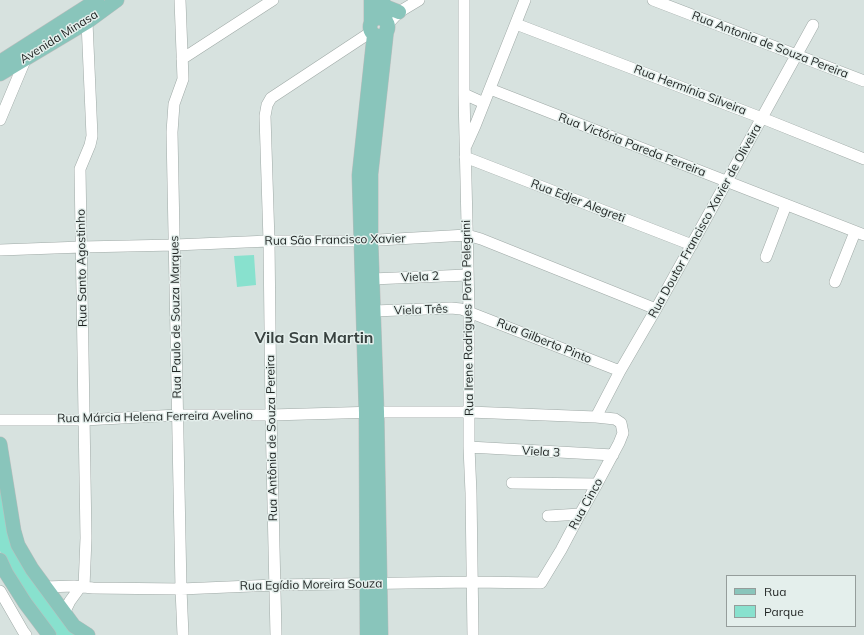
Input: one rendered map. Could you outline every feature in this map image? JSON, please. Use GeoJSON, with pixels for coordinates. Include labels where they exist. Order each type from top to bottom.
{"type":"FeatureCollection","features":[{"type":"Feature","properties":{"kind":"main road","name":"Avenida Minasa"},"geometry":{"type":"LineString","coordinates":[[0,74],[87,22],[117,0]]}},
{"type":"Feature","properties":{"kind":"main road"},"geometry":{"type":"LineString","coordinates":[[371,0],[372,30]]}},
{"type":"Feature","properties":{"kind":"main road","name":"Avenida Minasa"},"geometry":{"type":"LineString","coordinates":[[0,62],[89,2]]}},
{"type":"Feature","properties":{"kind":"main road","name":"Rua Santo Agostinho"},"geometry":{"type":"LineString","coordinates":[[87,22],[86,14],[89,2]]}},
{"type":"Feature","properties":{"kind":"main road"},"geometry":{"type":"LineString","coordinates":[[384,3],[399,12]]}},
{"type":"Feature","properties":{"kind":"main road"},"geometry":{"type":"LineString","coordinates":[[382,635],[374,584],[372,412],[366,241],[371,174],[387,25],[384,3]]}},
{"type":"Feature","properties":{"kind":"main road"},"geometry":{"type":"LineString","coordinates":[[372,412],[374,311],[372,279],[366,241],[359,175],[373,20],[381,19],[387,25]]}},
{"type":"Feature","properties":{"kind":"main road"},"geometry":{"type":"LineString","coordinates":[[0,444],[14,531],[18,545],[32,569],[74,626],[88,635]]}},
{"type":"Feature","properties":{"kind":"main road"},"geometry":{"type":"LineString","coordinates":[[0,560],[6,573],[25,604],[49,635]]}},
{"type":"Feature","properties":{"kind":"main road"},"geometry":{"type":"LineString","coordinates":[[367,635],[374,584]]}},
{"type":"Feature","properties":{"kind":"street","name":"Rua Paulo de Souza Marques"},"geometry":{"type":"LineString","coordinates":[[180,0],[183,80],[174,104],[172,132],[183,635]]}},
{"type":"Feature","properties":{"kind":"street"},"geometry":{"type":"LineString","coordinates":[[182,59],[273,0]]}},
{"type":"Feature","properties":{"kind":"street"},"geometry":{"type":"LineString","coordinates":[[387,25],[399,12],[419,0]]}},
{"type":"Feature","properties":{"kind":"street","name":"Rua Irene Rodrigues Porto Pelegrini"},"geometry":{"type":"LineString","coordinates":[[464,0],[472,635]]}},
{"type":"Feature","properties":{"kind":"street"},"geometry":{"type":"LineString","coordinates":[[465,152],[525,0]]}},
{"type":"Feature","properties":{"kind":"street","name":"Rua Antonia de Souza Pereira"},"geometry":{"type":"LineString","coordinates":[[653,0],[864,81]]}},
{"type":"Feature","properties":{"kind":"street","name":"Rua Santo Agostinho"},"geometry":{"type":"LineString","coordinates":[[86,587],[80,169],[92,136],[87,22]]}},
{"type":"Feature","properties":{"kind":"street","name":"Rua Hermínia Silveira"},"geometry":{"type":"LineString","coordinates":[[516,24],[762,118],[864,159]]}},
{"type":"Feature","properties":{"kind":"street","name":"Rua Doutor Francisco Xavier de Oliveira"},"geometry":{"type":"LineString","coordinates":[[596,416],[813,25]]}},
{"type":"Feature","properties":{"kind":"street","name":"Rua Antônia de Souza Pereira"},"geometry":{"type":"LineString","coordinates":[[276,635],[269,242],[265,116],[267,106],[271,98],[372,30]]}},
{"type":"Feature","properties":{"kind":"street"},"geometry":{"type":"LineString","coordinates":[[0,120],[26,58]]}},
{"type":"Feature","properties":{"kind":"street","name":"Rua Victória Pareda Ferreira"},"geometry":{"type":"LineString","coordinates":[[490,90],[860,234]]}},
{"type":"Feature","properties":{"kind":"street"},"geometry":{"type":"LineString","coordinates":[[464,94],[484,103]]}},
{"type":"Feature","properties":{"kind":"street","name":"Rua Edjer Alegreti"},"geometry":{"type":"LineString","coordinates":[[465,152],[692,244]]}},
{"type":"Feature","properties":{"kind":"street"},"geometry":{"type":"LineString","coordinates":[[766,257],[786,205]]}},
{"type":"Feature","properties":{"kind":"street"},"geometry":{"type":"LineString","coordinates":[[835,282],[860,234]]}},
{"type":"Feature","properties":{"kind":"street","name":"Rua São Francisco Xavier"},"geometry":{"type":"LineString","coordinates":[[0,250],[269,242],[366,241],[467,235],[481,239],[656,309]]}},
{"type":"Feature","properties":{"kind":"street","name":"Viela 2"},"geometry":{"type":"LineString","coordinates":[[372,279],[468,275]]}},
{"type":"Feature","properties":{"kind":"street","name":"Viela Três"},"geometry":{"type":"LineString","coordinates":[[374,311],[451,308],[469,311]]}},
{"type":"Feature","properties":{"kind":"street","name":"Rua Gilberto Pinto"},"geometry":{"type":"LineString","coordinates":[[469,311],[620,371]]}},
{"type":"Feature","properties":{"kind":"street","name":"Rua Márcia Helena Ferreira Avelino"},"geometry":{"type":"LineString","coordinates":[[0,420],[84,420],[178,415],[469,412],[596,416],[616,419],[621,423]]}},
{"type":"Feature","properties":{"kind":"street","name":"Rua Cinco"},"geometry":{"type":"LineString","coordinates":[[541,583],[562,550],[619,444],[623,433],[621,423]]}},
{"type":"Feature","properties":{"kind":"street","name":"Viela 3"},"geometry":{"type":"LineString","coordinates":[[469,447],[613,455]]}},
{"type":"Feature","properties":{"kind":"street"},"geometry":{"type":"LineString","coordinates":[[512,483],[597,484]]}},
{"type":"Feature","properties":{"kind":"street"},"geometry":{"type":"LineString","coordinates":[[548,516],[580,514]]}},
{"type":"Feature","properties":{"kind":"street","name":"Rua Egídio Moreira Souza"},"geometry":{"type":"LineString","coordinates":[[45,587],[181,589],[275,585],[472,582],[541,583]]}},
{"type":"Feature","properties":{"kind":"street"},"geometry":{"type":"LineString","coordinates":[[64,613],[70,601],[86,587]]}},
{"type":"Feature","properties":{"kind":"street"},"geometry":{"type":"LineString","coordinates":[[0,591],[26,635]]}},
{"type":"Feature","properties":{"kind":"green space"},"geometry":{"type":"Polygon","coordinates":[[[254,255],[256,285],[237,287],[234,256],[254,255]]]}},
{"type":"Feature","properties":{"kind":"green space"},"geometry":{"type":"Polygon","coordinates":[[[0,469],[15,545],[82,635],[51,635],[7,570],[0,551],[0,469]]]}},
{"type":"Feature","properties":{"kind":"district","name":"Vila San Martin"},"geometry":{"type":"Point","coordinates":[314,338]}}]}
